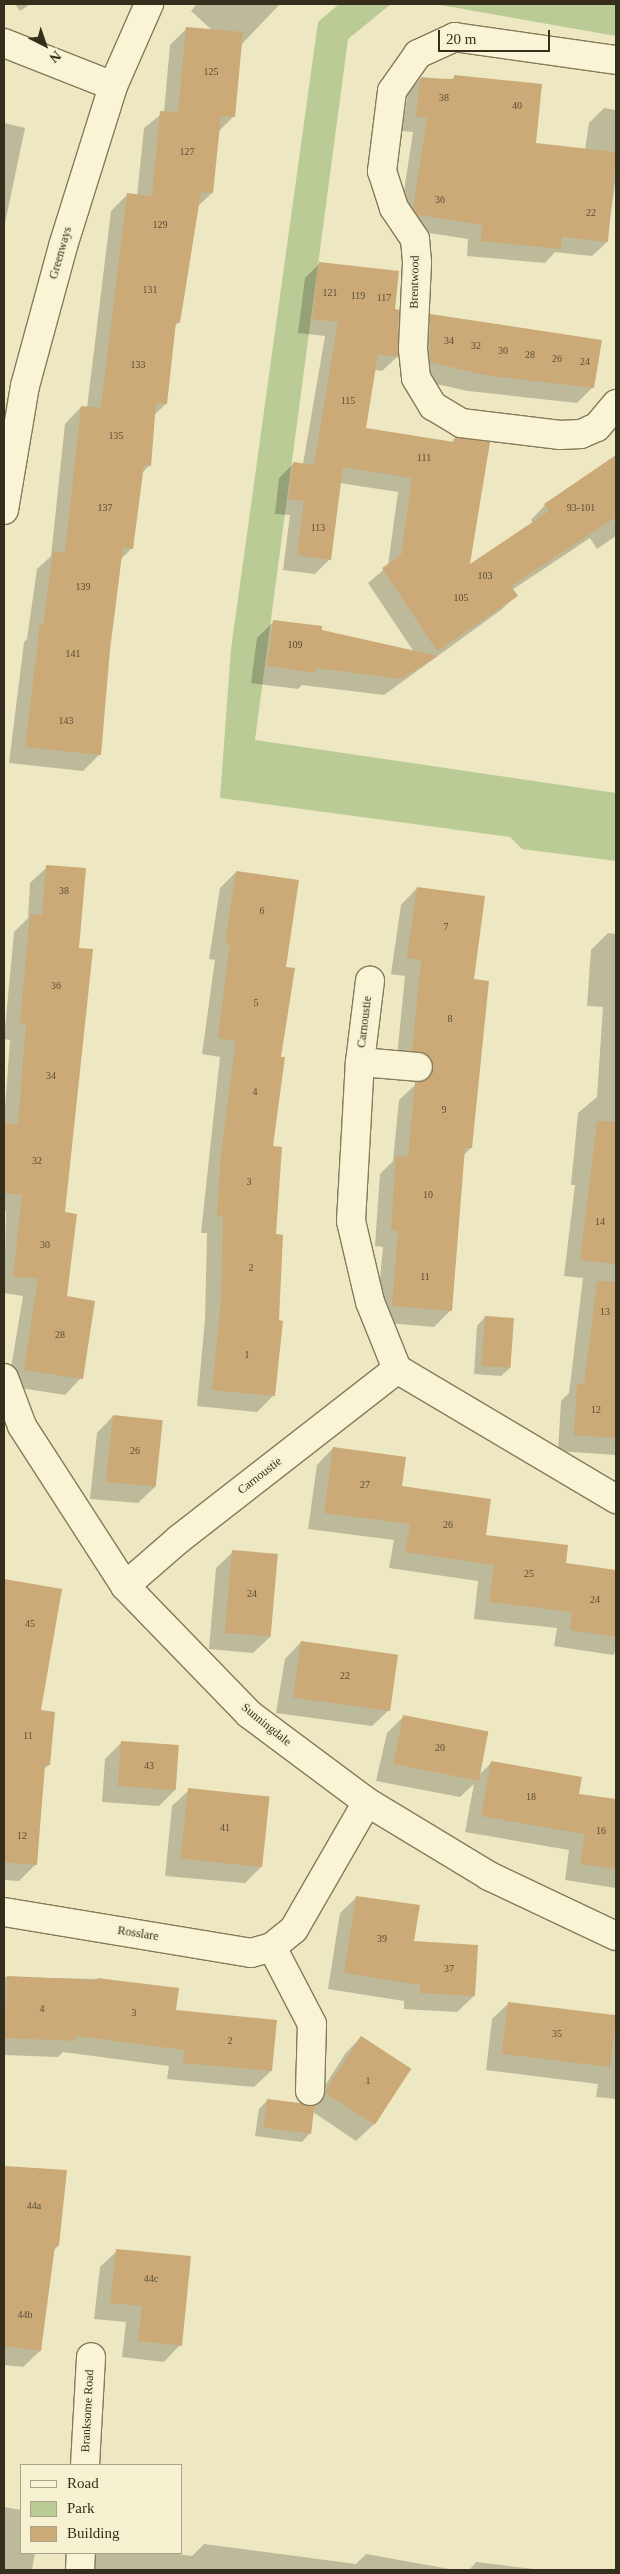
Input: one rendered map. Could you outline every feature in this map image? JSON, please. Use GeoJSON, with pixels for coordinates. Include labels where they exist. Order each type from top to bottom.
{"type":"FeatureCollection","features":[{"type":"Feature","properties":{"kind":"street","name":"Greenways"},"geometry":{"type":"LineString","coordinates":[[4,510],[24,386],[63,246],[113,86],[149,4]]}},
{"type":"Feature","properties":{"kind":"street","name":"Brentwood"},"geometry":{"type":"LineString","coordinates":[[616,60],[455,37],[418,54],[392,91],[382,171],[394,208],[414,239],[417,263],[413,349],[416,378],[433,406],[461,423],[560,435],[581,434],[597,427],[616,404]]}},
{"type":"Feature","properties":{"kind":"street"},"geometry":{"type":"LineString","coordinates":[[4,43],[113,86]]}},
{"type":"Feature","properties":{"kind":"street","name":"Carnoustie"},"geometry":{"type":"LineString","coordinates":[[124,1586],[179,1539],[397,1369],[370,1302],[351,1221],[360,1062],[370,981]]}},
{"type":"Feature","properties":{"kind":"street","name":"Carnoustie"},"geometry":{"type":"LineString","coordinates":[[360,1062],[418,1067]]}},
{"type":"Feature","properties":{"kind":"street"},"geometry":{"type":"LineString","coordinates":[[397,1369],[616,1499]]}},
{"type":"Feature","properties":{"kind":"street","name":"Sunningdale"},"geometry":{"type":"LineString","coordinates":[[4,1378],[22,1426],[124,1586],[250,1714],[368,1802],[489,1876],[616,1936]]}},
{"type":"Feature","properties":{"kind":"street","name":"Rosslare"},"geometry":{"type":"LineString","coordinates":[[4,1912],[251,1953],[272,1947],[294,1929],[368,1802]]}},
{"type":"Feature","properties":{"kind":"street"},"geometry":{"type":"LineString","coordinates":[[272,1947],[312,2024],[310,2091]]}},
{"type":"Feature","properties":{"kind":"street","name":"Branksome Road"},"geometry":{"type":"LineString","coordinates":[[86,2464],[91,2357]]}},
{"type":"Feature","properties":{"kind":"street"},"geometry":{"type":"LineString","coordinates":[[80,2570],[81,2554]]}},
{"type":"Feature","properties":{"kind":"green space"},"geometry":{"type":"Polygon","coordinates":[[[339,4],[391,4],[348,39],[255,740],[616,793],[616,861],[522,849],[510,837],[220,798],[231,649],[318,22],[339,4]]]}},
{"type":"Feature","properties":{"kind":"green space"},"geometry":{"type":"Polygon","coordinates":[[[435,4],[616,4],[616,36],[435,4]]]}},
{"type":"Feature","properties":{"kind":"building"},"geometry":{"type":"Polygon","coordinates":[[[186,27],[243,32],[235,117],[221,116],[213,193],[201,192],[180,323],[176,322],[167,404],[156,403],[151,466],[144,465],[133,549],[123,547],[110,650],[101,755],[25,747],[40,624],[43,625],[53,551],[65,553],[81,406],[101,408],[127,193],[152,196],[160,111],[178,112],[186,27]]]}},
{"type":"Feature","properties":{"kind":"building"},"geometry":{"type":"Polygon","coordinates":[[[454,75],[542,84],[536,143],[616,152],[608,242],[562,237],[561,249],[481,241],[482,225],[418,215],[413,209],[427,118],[416,116],[420,78],[454,79],[454,75]]]}},
{"type":"Feature","properties":{"kind":"building"},"geometry":{"type":"Polygon","coordinates":[[[319,262],[399,271],[395,309],[399,310],[398,357],[378,354],[366,428],[454,442],[455,437],[490,442],[470,564],[549,511],[544,504],[616,455],[616,517],[511,586],[518,596],[437,651],[382,568],[401,555],[412,478],[343,467],[331,560],[297,555],[304,501],[288,499],[293,462],[314,465],[338,322],[312,319],[319,262]]]}},
{"type":"Feature","properties":{"kind":"building"},"geometry":{"type":"Polygon","coordinates":[[[430,314],[602,340],[594,388],[485,375],[430,362],[430,314]]]}},
{"type":"Feature","properties":{"kind":"building"},"geometry":{"type":"Polygon","coordinates":[[[273,620],[322,626],[322,630],[438,656],[401,679],[316,668],[316,673],[267,666],[273,620]]]}},
{"type":"Feature","properties":{"kind":"building"},"geometry":{"type":"Polygon","coordinates":[[[46,865],[86,868],[79,948],[93,949],[65,1212],[77,1214],[67,1296],[95,1301],[83,1379],[24,1370],[38,1279],[13,1276],[22,1195],[4,1193],[4,1123],[18,1124],[26,1024],[20,1023],[30,914],[42,915],[46,865]]]}},
{"type":"Feature","properties":{"kind":"building"},"geometry":{"type":"Polygon","coordinates":[[[236,871],[299,880],[286,967],[295,968],[281,1057],[285,1057],[273,1146],[282,1147],[276,1234],[283,1235],[279,1320],[283,1321],[275,1396],[212,1390],[221,1302],[223,1217],[217,1216],[221,1153],[236,1041],[218,1038],[230,944],[225,943],[236,871]]]}},
{"type":"Feature","properties":{"kind":"building"},"geometry":{"type":"Polygon","coordinates":[[[417,887],[485,896],[474,979],[489,981],[472,1148],[465,1148],[452,1311],[392,1306],[398,1231],[391,1230],[396,1156],[408,1157],[415,1082],[425,1081],[434,1068],[427,1055],[412,1051],[421,960],[407,958],[417,887]]]}},
{"type":"Feature","properties":{"kind":"building"},"geometry":{"type":"Polygon","coordinates":[[[597,1121],[616,1122],[616,1264],[580,1260],[597,1121]]]}},
{"type":"Feature","properties":{"kind":"building"},"geometry":{"type":"Polygon","coordinates":[[[597,1281],[616,1282],[616,1438],[574,1435],[577,1383],[584,1384],[597,1281]]]}},
{"type":"Feature","properties":{"kind":"building"},"geometry":{"type":"Polygon","coordinates":[[[485,1316],[514,1318],[510,1368],[482,1366],[485,1316]]]}},
{"type":"Feature","properties":{"kind":"building"},"geometry":{"type":"Polygon","coordinates":[[[113,1415],[163,1420],[156,1487],[106,1482],[113,1415]]]}},
{"type":"Feature","properties":{"kind":"building"},"geometry":{"type":"Polygon","coordinates":[[[333,1447],[406,1457],[402,1486],[491,1499],[486,1535],[568,1545],[566,1563],[616,1570],[616,1637],[570,1630],[572,1612],[489,1602],[494,1565],[405,1552],[410,1524],[324,1513],[333,1447]]]}},
{"type":"Feature","properties":{"kind":"building"},"geometry":{"type":"Polygon","coordinates":[[[232,1550],[278,1554],[271,1637],[225,1633],[232,1550]]]}},
{"type":"Feature","properties":{"kind":"building"},"geometry":{"type":"Polygon","coordinates":[[[4,1579],[62,1589],[41,1710],[55,1712],[50,1765],[45,1765],[37,1865],[4,1862],[4,1579]]]}},
{"type":"Feature","properties":{"kind":"building"},"geometry":{"type":"Polygon","coordinates":[[[301,1641],[398,1655],[390,1711],[293,1697],[301,1641]]]}},
{"type":"Feature","properties":{"kind":"building"},"geometry":{"type":"Polygon","coordinates":[[[403,1715],[488,1732],[479,1781],[393,1764],[403,1715]]]}},
{"type":"Feature","properties":{"kind":"building"},"geometry":{"type":"Polygon","coordinates":[[[121,1741],[179,1745],[176,1790],[118,1786],[121,1741]]]}},
{"type":"Feature","properties":{"kind":"building"},"geometry":{"type":"Polygon","coordinates":[[[491,1761],[582,1777],[579,1794],[616,1799],[616,1869],[580,1864],[585,1834],[481,1816],[491,1761]]]}},
{"type":"Feature","properties":{"kind":"building"},"geometry":{"type":"Polygon","coordinates":[[[188,1788],[270,1797],[262,1867],[181,1859],[188,1788]]]}},
{"type":"Feature","properties":{"kind":"building"},"geometry":{"type":"Polygon","coordinates":[[[356,1896],[420,1905],[414,1941],[478,1945],[475,1996],[420,1993],[420,1985],[344,1973],[356,1896]]]}},
{"type":"Feature","properties":{"kind":"building"},"geometry":{"type":"Polygon","coordinates":[[[7,1976],[97,1980],[97,1978],[179,1988],[176,2010],[277,2020],[272,2071],[183,2063],[184,2050],[76,2036],[76,2041],[5,2038],[7,1976]]]}},
{"type":"Feature","properties":{"kind":"building"},"geometry":{"type":"Polygon","coordinates":[[[508,2002],[616,2015],[610,2067],[502,2054],[508,2002]]]}},
{"type":"Feature","properties":{"kind":"building"},"geometry":{"type":"Polygon","coordinates":[[[361,2036],[411,2069],[375,2125],[325,2092],[361,2036]]]}},
{"type":"Feature","properties":{"kind":"building"},"geometry":{"type":"Polygon","coordinates":[[[267,2099],[315,2105],[311,2134],[263,2128],[267,2099]]]}},
{"type":"Feature","properties":{"kind":"building"},"geometry":{"type":"Polygon","coordinates":[[[4,2166],[67,2170],[59,2246],[55,2246],[41,2351],[4,2346],[4,2166]]]}},
{"type":"Feature","properties":{"kind":"building"},"geometry":{"type":"Polygon","coordinates":[[[116,2249],[191,2256],[182,2346],[138,2341],[142,2306],[110,2303],[116,2249]]]}}]}
